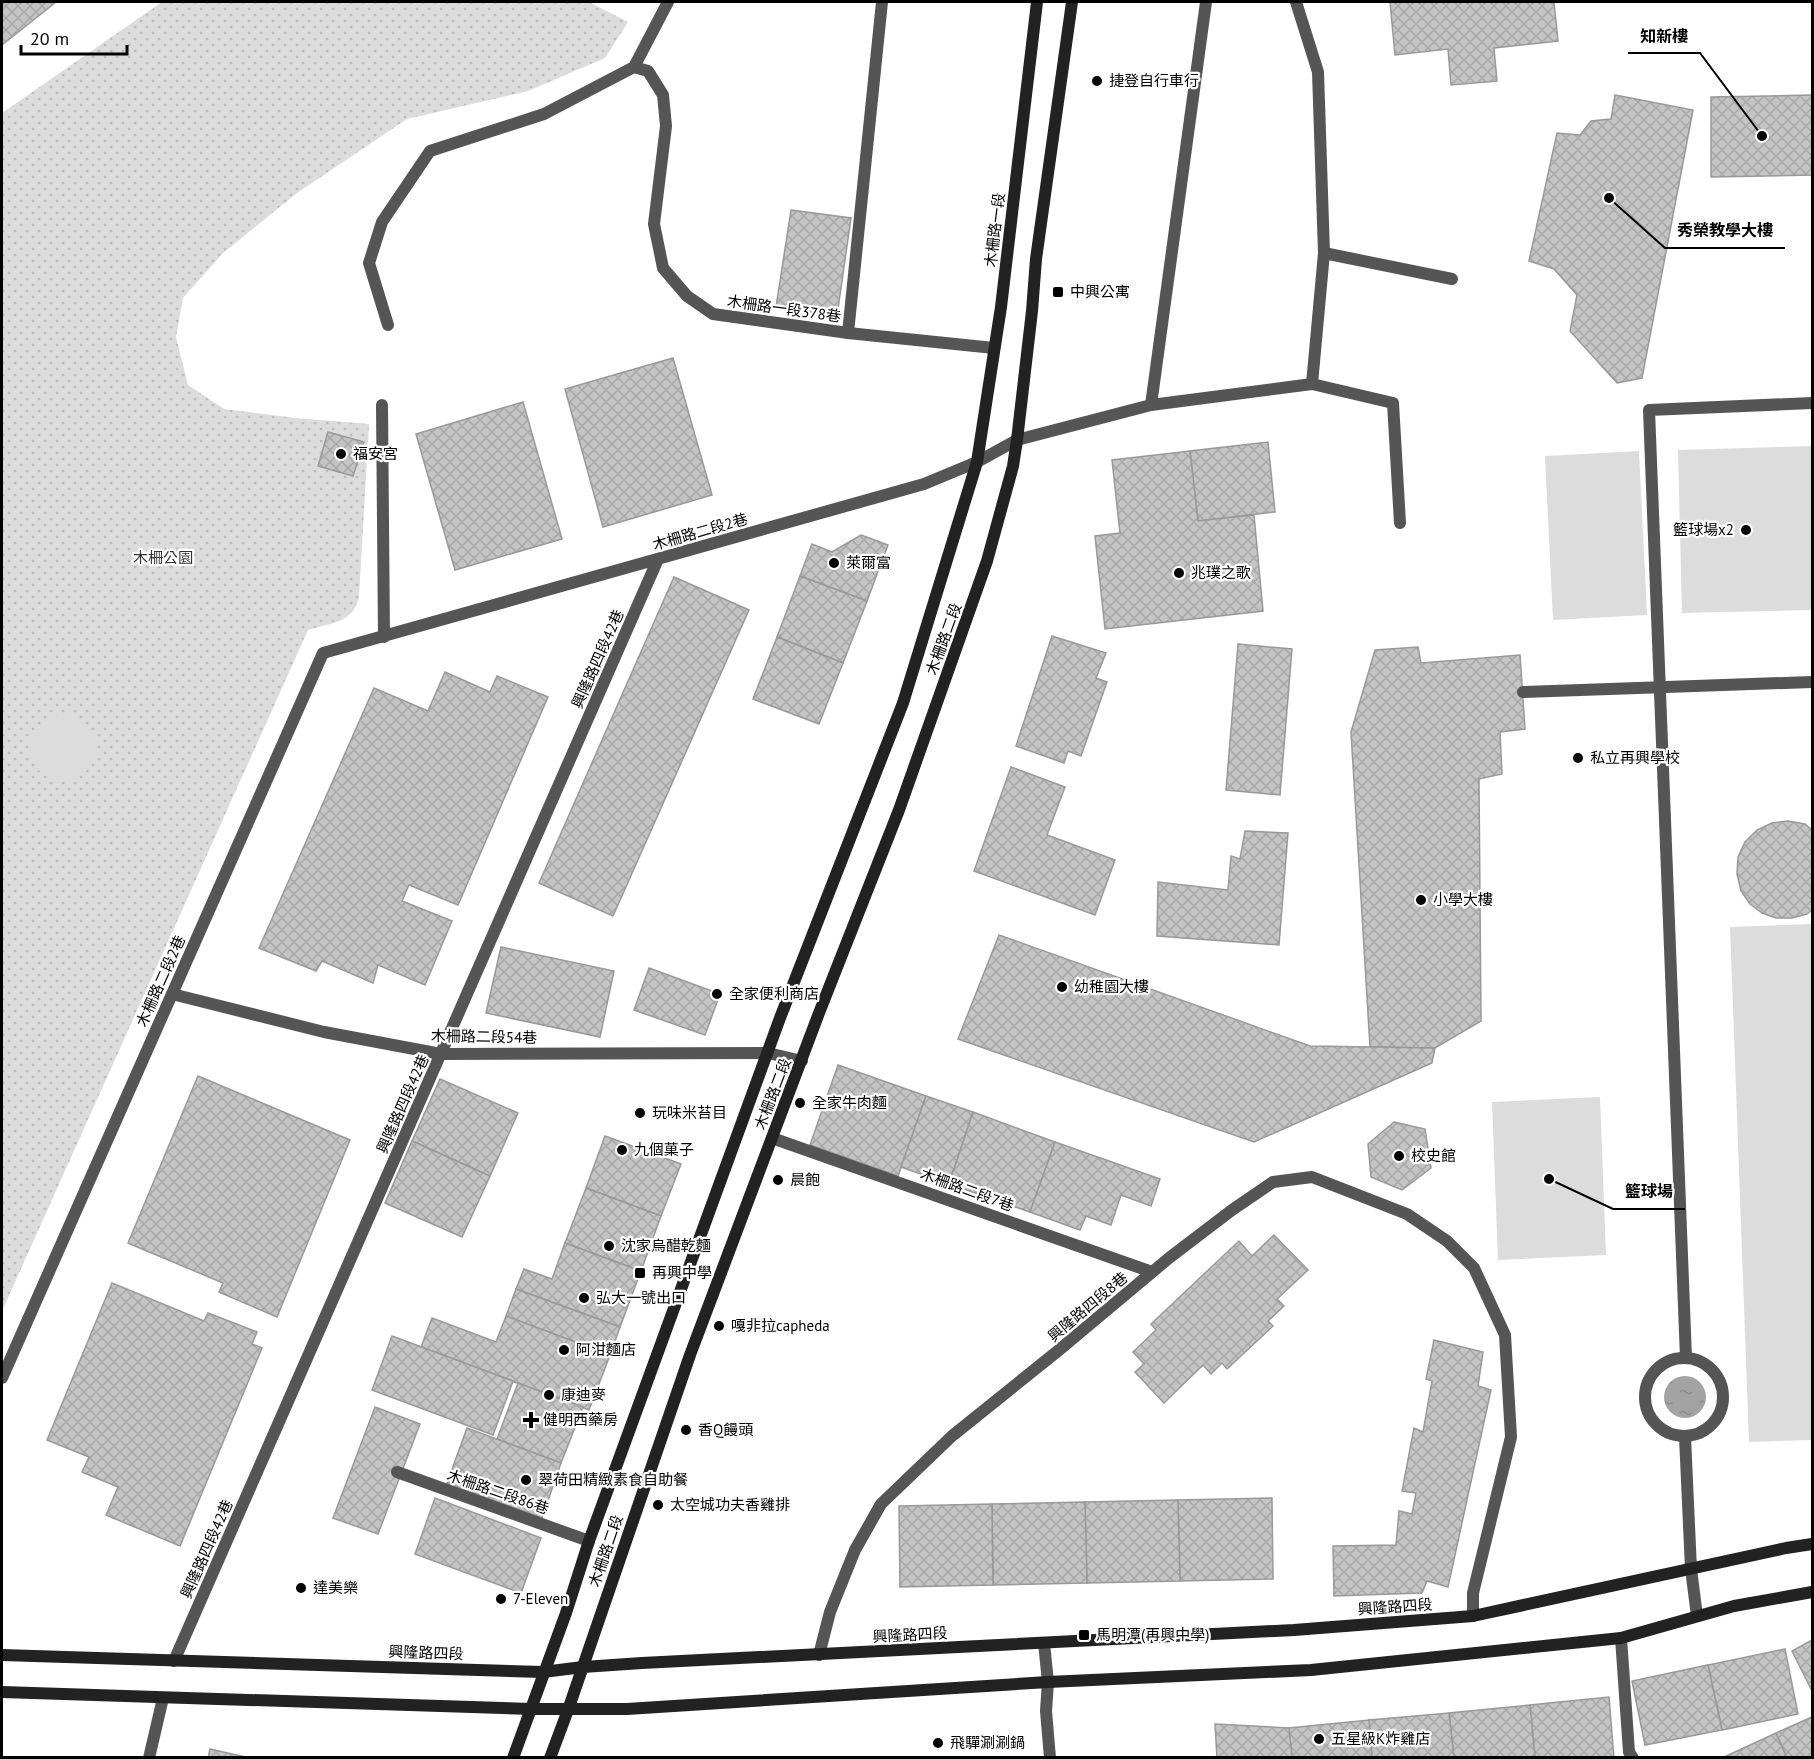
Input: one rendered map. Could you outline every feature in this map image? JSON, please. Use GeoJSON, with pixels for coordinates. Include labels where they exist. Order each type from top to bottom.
{"type":"FeatureCollection","features":[{"type":"Feature","properties":{"kind":"main road","name":"木柵路一段"},"geometry":{"type":"LineString","coordinates":[[977,462],[1001,307],[1037,2]]}},
{"type":"Feature","properties":{"kind":"main road"},"geometry":{"type":"LineString","coordinates":[[1017,440],[1036,259],[1072,2]]}},
{"type":"Feature","properties":{"kind":"main road","name":"木柵路二段"},"geometry":{"type":"LineString","coordinates":[[550,1758],[686,1366],[899,810],[987,561],[1013,465],[1017,440]]}},
{"type":"Feature","properties":{"kind":"main road","name":"木柵路二段"},"geometry":{"type":"LineString","coordinates":[[513,1758],[566,1613],[589,1540],[768,1053],[903,703],[977,462]]}},
{"type":"Feature","properties":{"kind":"main road","name":"興隆路四段"},"geometry":{"type":"LineString","coordinates":[[2,1655],[543,1672],[583,1667],[1294,1630],[1473,1616],[1812,1544]]}},
{"type":"Feature","properties":{"kind":"main road"},"geometry":{"type":"LineString","coordinates":[[2,1692],[568,1710],[627,1709],[1047,1682],[1311,1670],[1621,1638],[1734,1605],[1812,1592]]}},
{"type":"Feature","properties":{"kind":"street"},"geometry":{"type":"LineString","coordinates":[[388,325],[369,263],[382,222],[430,151],[544,114],[634,67],[668,2]]}},
{"type":"Feature","properties":{"kind":"street","name":"木柵路一段378巷"},"geometry":{"type":"LineString","coordinates":[[848,333],[882,2]]}},
{"type":"Feature","properties":{"kind":"street"},"geometry":{"type":"LineString","coordinates":[[1151,405],[1206,2]]}},
{"type":"Feature","properties":{"kind":"street"},"geometry":{"type":"LineString","coordinates":[[1296,2],[1318,72],[1324,253],[1311,384],[1393,403],[1400,523]]}},
{"type":"Feature","properties":{"kind":"street","name":"木柵路一段378巷"},"geometry":{"type":"LineString","coordinates":[[634,67],[648,71],[663,95],[666,126],[654,224],[663,268],[687,296],[713,314],[848,333],[994,348]]}},
{"type":"Feature","properties":{"kind":"street"},"geometry":{"type":"LineString","coordinates":[[1324,253],[1452,279]]}},
{"type":"Feature","properties":{"kind":"street","name":"木柵路二段2巷"},"geometry":{"type":"LineString","coordinates":[[2,1378],[323,653],[924,484],[977,462],[1017,440],[1151,405],[1311,384]]}},
{"type":"Feature","properties":{"kind":"street"},"geometry":{"type":"LineString","coordinates":[[1686,1358],[1649,410],[1812,403]]}},
{"type":"Feature","properties":{"kind":"street"},"geometry":{"type":"LineString","coordinates":[[382,405],[384,637]]}},
{"type":"Feature","properties":{"kind":"street","name":"興隆路四段42巷"},"geometry":{"type":"LineString","coordinates":[[174,1660],[658,559]]}},
{"type":"Feature","properties":{"kind":"street"},"geometry":{"type":"LineString","coordinates":[[1523,692],[1812,682]]}},
{"type":"Feature","properties":{"kind":"street","name":"木柵路二段54巷"},"geometry":{"type":"LineString","coordinates":[[172,994],[324,1032],[441,1054],[768,1053],[802,1061]]}},
{"type":"Feature","properties":{"kind":"street","name":"木柵路二段7巷"},"geometry":{"type":"LineString","coordinates":[[772,1138],[1152,1272]]}},
{"type":"Feature","properties":{"kind":"street","name":"興隆路四段8巷"},"geometry":{"type":"LineString","coordinates":[[819,1655],[831,1612],[855,1550],[880,1504],[952,1436],[1169,1258],[1232,1210],[1274,1182],[1312,1178],[1407,1214],[1447,1241],[1474,1268],[1505,1335],[1511,1437],[1473,1593],[1473,1616]]}},
{"type":"Feature","properties":{"kind":"street"},"geometry":{"type":"LineString","coordinates":[[1686,1358],[1698,1361],[1710,1368],[1718,1378],[1723,1391],[1718,1416],[1709,1427],[1698,1434],[1684,1437],[1661,1430],[1652,1421],[1646,1409],[1644,1397],[1646,1384],[1652,1373],[1673,1359],[1686,1358]]}},
{"type":"Feature","properties":{"kind":"street"},"geometry":{"type":"LineString","coordinates":[[1684,1437],[1691,1569],[1697,1616]]}},
{"type":"Feature","properties":{"kind":"street","name":"木柵路二段86巷"},"geometry":{"type":"LineString","coordinates":[[397,1472],[589,1540]]}},
{"type":"Feature","properties":{"kind":"street"},"geometry":{"type":"LineString","coordinates":[[1621,1638],[1629,1752],[1633,1758]]}},
{"type":"Feature","properties":{"kind":"street"},"geometry":{"type":"LineString","coordinates":[[1044,1643],[1050,1758]]}},
{"type":"Feature","properties":{"kind":"street"},"geometry":{"type":"LineString","coordinates":[[149,1758],[163,1698]]}},
{"type":"Feature","properties":{"kind":"green space","name":"木柵公園"},"geometry":{"type":"Polygon","coordinates":[[[162,2],[589,2],[628,22],[605,58],[528,91],[407,119],[297,193],[222,254],[183,298],[176,337],[188,385],[224,409],[369,424],[359,597],[352,612],[340,621],[308,630],[2,1311],[2,113],[162,2]]]}},
{"type":"Feature","properties":{"kind":"green space","name":"籃球場x2"},"geometry":{"type":"Polygon","coordinates":[[[1812,446],[1812,610],[1682,613],[1678,450],[1812,446]]]}},
{"type":"Feature","properties":{"kind":"green space"},"geometry":{"type":"Polygon","coordinates":[[[1639,451],[1647,615],[1553,620],[1545,456],[1639,451]]]}},
{"type":"Feature","properties":{"kind":"green space"},"geometry":{"type":"Polygon","coordinates":[[[63,715],[75,718],[86,725],[93,736],[96,748],[93,760],[86,771],[75,778],[63,781],[51,778],[40,771],[33,760],[30,748],[33,736],[40,725],[51,718],[63,715]]]}},
{"type":"Feature","properties":{"kind":"green space"},"geometry":{"type":"Polygon","coordinates":[[[1812,924],[1812,1440],[1749,1442],[1730,927],[1812,924]]]}},
{"type":"Feature","properties":{"kind":"green space"},"geometry":{"type":"Polygon","coordinates":[[[1600,1097],[1606,1255],[1498,1260],[1492,1102],[1600,1097]]]}},
{"type":"Feature","properties":{"kind":"water"},"geometry":{"type":"Polygon","coordinates":[[[1685,1376],[1693,1377],[1700,1382],[1705,1389],[1705,1405],[1700,1412],[1693,1417],[1685,1418],[1677,1417],[1670,1412],[1665,1405],[1664,1397],[1665,1389],[1670,1382],[1677,1377],[1685,1376]]]}},
{"type":"Feature","properties":{"kind":"building"},"geometry":{"type":"Polygon","coordinates":[[[2,2],[56,2],[2,45],[2,2]]]}},
{"type":"Feature","properties":{"kind":"building"},"geometry":{"type":"Polygon","coordinates":[[[1390,2],[1554,2],[1558,41],[1494,48],[1497,81],[1451,85],[1448,49],[1395,55],[1390,2]]]}},
{"type":"Feature","properties":{"kind":"building"},"geometry":{"type":"Polygon","coordinates":[[[1615,95],[1693,110],[1642,378],[1617,383],[1570,331],[1577,295],[1554,269],[1529,261],[1557,133],[1580,135],[1591,121],[1611,119],[1615,95]]]}},
{"type":"Feature","properties":{"kind":"building"},"geometry":{"type":"Polygon","coordinates":[[[1812,95],[1812,175],[1711,177],[1711,97],[1812,95]]]}},
{"type":"Feature","properties":{"kind":"building"},"geometry":{"type":"Polygon","coordinates":[[[791,210],[851,218],[837,316],[776,307],[791,210]]]}},
{"type":"Feature","properties":{"kind":"building"},"geometry":{"type":"Polygon","coordinates":[[[673,358],[712,495],[603,527],[565,389],[673,358]]]}},
{"type":"Feature","properties":{"kind":"building"},"geometry":{"type":"Polygon","coordinates":[[[523,402],[562,539],[455,570],[416,434],[523,402]]]}},
{"type":"Feature","properties":{"kind":"building","name":"福安宮"},"geometry":{"type":"Polygon","coordinates":[[[328,432],[364,442],[353,476],[318,466],[328,432]]]}},
{"type":"Feature","properties":{"kind":"building"},"geometry":{"type":"Polygon","coordinates":[[[1268,442],[1275,512],[1198,521],[1190,451],[1268,442]]]}},
{"type":"Feature","properties":{"kind":"building","name":"兆璞之歌"},"geometry":{"type":"Polygon","coordinates":[[[1190,451],[1198,521],[1254,515],[1263,611],[1105,629],[1095,536],[1120,533],[1112,460],[1190,451]]]}},
{"type":"Feature","properties":{"kind":"building"},"geometry":{"type":"Polygon","coordinates":[[[861,535],[888,545],[867,601],[800,576],[812,544],[832,552],[861,535]]]}},
{"type":"Feature","properties":{"kind":"building"},"geometry":{"type":"Polygon","coordinates":[[[800,576],[867,601],[843,663],[777,637],[800,576]]]}},
{"type":"Feature","properties":{"kind":"building"},"geometry":{"type":"Polygon","coordinates":[[[674,577],[749,610],[613,916],[539,883],[674,577]]]}},
{"type":"Feature","properties":{"kind":"building"},"geometry":{"type":"Polygon","coordinates":[[[1052,636],[1106,653],[1096,678],[1107,682],[1081,756],[1068,751],[1064,763],[1016,746],[1052,636]]]}},
{"type":"Feature","properties":{"kind":"building"},"geometry":{"type":"Polygon","coordinates":[[[777,637],[843,663],[819,724],[753,699],[777,637]]]}},
{"type":"Feature","properties":{"kind":"building"},"geometry":{"type":"Polygon","coordinates":[[[1238,644],[1292,649],[1280,795],[1226,790],[1238,644]]]}},
{"type":"Feature","properties":{"kind":"building","name":"小學大樓"},"geometry":{"type":"Polygon","coordinates":[[[1418,647],[1421,663],[1520,655],[1525,729],[1500,732],[1502,774],[1479,779],[1481,1021],[1435,1048],[1370,1047],[1351,732],[1375,650],[1418,647]]]}},
{"type":"Feature","properties":{"kind":"building"},"geometry":{"type":"Polygon","coordinates":[[[445,672],[490,692],[497,676],[548,697],[458,905],[409,885],[402,901],[452,921],[425,985],[378,965],[373,983],[322,961],[316,971],[259,948],[374,688],[428,711],[445,672]]]}},
{"type":"Feature","properties":{"kind":"building"},"geometry":{"type":"Polygon","coordinates":[[[1011,767],[1065,787],[1047,835],[1115,860],[1095,915],[974,871],[1011,767]]]}},
{"type":"Feature","properties":{"kind":"building"},"geometry":{"type":"Polygon","coordinates":[[[1788,821],[1805,824],[1812,830],[1812,910],[1807,914],[1792,918],[1776,918],[1762,913],[1750,904],[1741,891],[1737,874],[1738,857],[1745,842],[1757,830],[1772,823],[1788,821]]]}},
{"type":"Feature","properties":{"kind":"building"},"geometry":{"type":"Polygon","coordinates":[[[1245,831],[1288,833],[1279,945],[1157,936],[1158,882],[1228,890],[1231,856],[1240,859],[1245,831]]]}},
{"type":"Feature","properties":{"kind":"building","name":"幼稚園大樓"},"geometry":{"type":"Polygon","coordinates":[[[999,935],[1310,1046],[1435,1048],[1432,1063],[1254,1142],[958,1039],[999,935]]]}},
{"type":"Feature","properties":{"kind":"building"},"geometry":{"type":"Polygon","coordinates":[[[501,947],[614,971],[600,1037],[486,1013],[501,947]]]}},
{"type":"Feature","properties":{"kind":"building"},"geometry":{"type":"Polygon","coordinates":[[[649,968],[720,994],[705,1035],[634,1010],[649,968]]]}},
{"type":"Feature","properties":{"kind":"building"},"geometry":{"type":"Polygon","coordinates":[[[838,1065],[926,1096],[898,1176],[810,1145],[838,1065]]]}},
{"type":"Feature","properties":{"kind":"building"},"geometry":{"type":"Polygon","coordinates":[[[198,1076],[350,1140],[277,1317],[219,1292],[223,1283],[128,1243],[198,1076]]]}},
{"type":"Feature","properties":{"kind":"building"},"geometry":{"type":"Polygon","coordinates":[[[440,1079],[518,1113],[490,1176],[412,1141],[440,1079]]]}},
{"type":"Feature","properties":{"kind":"building"},"geometry":{"type":"Polygon","coordinates":[[[926,1096],[973,1112],[949,1184],[901,1167],[926,1096]]]}},
{"type":"Feature","properties":{"kind":"building"},"geometry":{"type":"Polygon","coordinates":[[[973,1112],[1055,1142],[1030,1212],[949,1184],[973,1112]]]}},
{"type":"Feature","properties":{"kind":"building","name":"校史館"},"geometry":{"type":"Polygon","coordinates":[[[1394,1122],[1425,1129],[1431,1168],[1402,1190],[1371,1177],[1368,1144],[1394,1122]]]}},
{"type":"Feature","properties":{"kind":"building"},"geometry":{"type":"Polygon","coordinates":[[[605,1136],[681,1164],[661,1216],[586,1188],[605,1136]]]}},
{"type":"Feature","properties":{"kind":"building"},"geometry":{"type":"Polygon","coordinates":[[[412,1141],[490,1176],[462,1237],[385,1203],[412,1141]]]}},
{"type":"Feature","properties":{"kind":"building"},"geometry":{"type":"Polygon","coordinates":[[[1055,1142],[1160,1179],[1151,1206],[1121,1195],[1111,1225],[1086,1216],[1080,1230],[1030,1212],[1055,1142]]]}},
{"type":"Feature","properties":{"kind":"building"},"geometry":{"type":"Polygon","coordinates":[[[586,1188],[661,1216],[641,1271],[565,1243],[586,1188]]]}},
{"type":"Feature","properties":{"kind":"building"},"geometry":{"type":"Polygon","coordinates":[[[1274,1235],[1308,1270],[1277,1299],[1284,1306],[1268,1321],[1273,1326],[1227,1369],[1222,1363],[1211,1374],[1203,1365],[1164,1403],[1135,1372],[1144,1364],[1133,1352],[1156,1330],[1151,1324],[1239,1241],[1252,1256],[1274,1235]]]}},
{"type":"Feature","properties":{"kind":"building"},"geometry":{"type":"Polygon","coordinates":[[[565,1243],[641,1271],[620,1327],[516,1289],[524,1269],[552,1279],[565,1243]]]}},
{"type":"Feature","properties":{"kind":"building"},"geometry":{"type":"Polygon","coordinates":[[[112,1283],[204,1321],[208,1313],[257,1332],[252,1344],[262,1348],[180,1546],[106,1515],[118,1487],[82,1472],[89,1457],[47,1440],[112,1283]]]}},
{"type":"Feature","properties":{"kind":"building"},"geometry":{"type":"Polygon","coordinates":[[[516,1289],[620,1327],[610,1355],[506,1316],[516,1289]]]}},
{"type":"Feature","properties":{"kind":"building"},"geometry":{"type":"Polygon","coordinates":[[[506,1316],[610,1355],[589,1410],[421,1347],[432,1318],[496,1342],[506,1316]]]}},
{"type":"Feature","properties":{"kind":"building"},"geometry":{"type":"Polygon","coordinates":[[[392,1336],[513,1381],[493,1435],[372,1390],[392,1336]]]}},
{"type":"Feature","properties":{"kind":"building"},"geometry":{"type":"Polygon","coordinates":[[[1434,1340],[1483,1352],[1478,1386],[1491,1390],[1448,1587],[1427,1581],[1422,1593],[1334,1596],[1333,1546],[1396,1545],[1399,1511],[1412,1514],[1416,1493],[1402,1491],[1414,1428],[1423,1432],[1432,1381],[1426,1379],[1434,1340]]]}},
{"type":"Feature","properties":{"kind":"building"},"geometry":{"type":"Polygon","coordinates":[[[518,1383],[583,1407],[561,1463],[497,1439],[518,1383]]]}},
{"type":"Feature","properties":{"kind":"building"},"geometry":{"type":"Polygon","coordinates":[[[375,1407],[420,1424],[378,1534],[333,1518],[375,1407]]]}},
{"type":"Feature","properties":{"kind":"building"},"geometry":{"type":"Polygon","coordinates":[[[467,1428],[561,1463],[542,1518],[447,1483],[467,1428]]]}},
{"type":"Feature","properties":{"kind":"building"},"geometry":{"type":"Polygon","coordinates":[[[435,1498],[541,1538],[521,1593],[415,1554],[435,1498]]]}},
{"type":"Feature","properties":{"kind":"building"},"geometry":{"type":"Polygon","coordinates":[[[1272,1498],[1273,1579],[1180,1581],[1178,1500],[1272,1498]]]}},
{"type":"Feature","properties":{"kind":"building"},"geometry":{"type":"Polygon","coordinates":[[[1178,1500],[1180,1581],[1087,1583],[1085,1502],[1178,1500]]]}},
{"type":"Feature","properties":{"kind":"building"},"geometry":{"type":"Polygon","coordinates":[[[1085,1502],[1087,1583],[993,1585],[992,1504],[1085,1502]]]}},
{"type":"Feature","properties":{"kind":"building"},"geometry":{"type":"Polygon","coordinates":[[[992,1504],[993,1585],[900,1587],[899,1506],[992,1504]]]}},
{"type":"Feature","properties":{"kind":"building"},"geometry":{"type":"Polygon","coordinates":[[[1812,1640],[1812,1691],[1792,1651],[1812,1640]]]}},
{"type":"Feature","properties":{"kind":"building"},"geometry":{"type":"Polygon","coordinates":[[[1785,1649],[1798,1714],[1722,1730],[1708,1665],[1785,1649]]]}},
{"type":"Feature","properties":{"kind":"building"},"geometry":{"type":"Polygon","coordinates":[[[1708,1665],[1722,1730],[1645,1745],[1632,1681],[1708,1665]]]}},
{"type":"Feature","properties":{"kind":"building"},"geometry":{"type":"Polygon","coordinates":[[[1609,1697],[1614,1758],[1535,1758],[1530,1705],[1609,1697]]]}},
{"type":"Feature","properties":{"kind":"building"},"geometry":{"type":"Polygon","coordinates":[[[1530,1705],[1535,1758],[1454,1758],[1449,1713],[1530,1705]]]}},
{"type":"Feature","properties":{"kind":"building"},"geometry":{"type":"Polygon","coordinates":[[[1449,1713],[1454,1758],[1372,1758],[1369,1720],[1449,1713]]]}},
{"type":"Feature","properties":{"kind":"building"},"geometry":{"type":"Polygon","coordinates":[[[1812,1717],[1812,1758],[1787,1758],[1776,1733],[1812,1717]]]}},
{"type":"Feature","properties":{"kind":"building"},"geometry":{"type":"Polygon","coordinates":[[[1369,1720],[1372,1758],[1292,1758],[1289,1728],[1369,1720]]]}},
{"type":"Feature","properties":{"kind":"building"},"geometry":{"type":"Polygon","coordinates":[[[1215,1724],[1289,1728],[1292,1758],[1217,1758],[1215,1724]]]}},
{"type":"Feature","properties":{"kind":"building"},"geometry":{"type":"Polygon","coordinates":[[[1776,1733],[1787,1758],[1722,1758],[1776,1733]]]}},
{"type":"Feature","properties":{"kind":"building"},"geometry":{"type":"Polygon","coordinates":[[[210,1749],[250,1758],[208,1758],[210,1749]]]}},
{"type":"Feature","properties":{"kind":"place","name":"捷登自行車行"},"geometry":{"type":"Point","coordinates":[1097,81]}},
{"type":"Feature","properties":{"kind":"place","name":"知新樓"},"geometry":{"type":"Point","coordinates":[1762,136]}},
{"type":"Feature","properties":{"kind":"place","name":"秀榮教學大樓"},"geometry":{"type":"Point","coordinates":[1609,198]}},
{"type":"Feature","properties":{"kind":"place","name":"中興公寓"},"geometry":{"type":"Point","coordinates":[1058,292]}},
{"type":"Feature","properties":{"kind":"place","name":"福安宮"},"geometry":{"type":"Point","coordinates":[341,454]}},
{"type":"Feature","properties":{"kind":"place","name":"籃球場x2"},"geometry":{"type":"Point","coordinates":[1746,530]}},
{"type":"Feature","properties":{"kind":"place","name":"萊爾富"},"geometry":{"type":"Point","coordinates":[834,563]}},
{"type":"Feature","properties":{"kind":"place","name":"兆璞之歌"},"geometry":{"type":"Point","coordinates":[1179,573]}},
{"type":"Feature","properties":{"kind":"place","name":"私立再興學校"},"geometry":{"type":"Point","coordinates":[1578,758]}},
{"type":"Feature","properties":{"kind":"place","name":"小學大樓"},"geometry":{"type":"Point","coordinates":[1421,900]}},
{"type":"Feature","properties":{"kind":"place","name":"幼稚園大樓"},"geometry":{"type":"Point","coordinates":[1062,987]}},
{"type":"Feature","properties":{"kind":"place","name":"全家便利商店"},"geometry":{"type":"Point","coordinates":[717,994]}},
{"type":"Feature","properties":{"kind":"place","name":"全家牛肉麵"},"geometry":{"type":"Point","coordinates":[800,1103]}},
{"type":"Feature","properties":{"kind":"place","name":"玩味米苔目"},"geometry":{"type":"Point","coordinates":[640,1113]}},
{"type":"Feature","properties":{"kind":"place","name":"九個菓子"},"geometry":{"type":"Point","coordinates":[622,1150]}},
{"type":"Feature","properties":{"kind":"place","name":"校史館"},"geometry":{"type":"Point","coordinates":[1399,1156]}},
{"type":"Feature","properties":{"kind":"place","name":"籃球場"},"geometry":{"type":"Point","coordinates":[1549,1179]}},
{"type":"Feature","properties":{"kind":"place","name":"晨飽"},"geometry":{"type":"Point","coordinates":[778,1180]}},
{"type":"Feature","properties":{"kind":"place","name":"沈家烏醋乾麵"},"geometry":{"type":"Point","coordinates":[609,1246]}},
{"type":"Feature","properties":{"kind":"place","name":"再興中學"},"geometry":{"type":"Point","coordinates":[640,1273]}},
{"type":"Feature","properties":{"kind":"place","name":"弘大一號出口"},"geometry":{"type":"Point","coordinates":[584,1298]}},
{"type":"Feature","properties":{"kind":"place","name":"嘎非拉capheda"},"geometry":{"type":"Point","coordinates":[719,1326]}},
{"type":"Feature","properties":{"kind":"place","name":"阿泔麵店"},"geometry":{"type":"Point","coordinates":[564,1350]}},
{"type":"Feature","properties":{"kind":"place","name":"康迪麥"},"geometry":{"type":"Point","coordinates":[549,1395]}},
{"type":"Feature","properties":{"kind":"place","name":"健明西藥房"},"geometry":{"type":"Point","coordinates":[531,1420]}},
{"type":"Feature","properties":{"kind":"place","name":"香Q饅頭"},"geometry":{"type":"Point","coordinates":[686,1430]}},
{"type":"Feature","properties":{"kind":"place","name":"翠荷田精緻素食自助餐"},"geometry":{"type":"Point","coordinates":[526,1480]}},
{"type":"Feature","properties":{"kind":"place","name":"太空城功夫香雞排"},"geometry":{"type":"Point","coordinates":[658,1505]}},
{"type":"Feature","properties":{"kind":"place","name":"達美樂"},"geometry":{"type":"Point","coordinates":[301,1588]}},
{"type":"Feature","properties":{"kind":"place","name":"7-Eleven"},"geometry":{"type":"Point","coordinates":[501,1599]}},
{"type":"Feature","properties":{"kind":"place","name":"馬明潭(再興中學)"},"geometry":{"type":"Point","coordinates":[1084,1635]}},
{"type":"Feature","properties":{"kind":"place","name":"五星級K炸雞店"},"geometry":{"type":"Point","coordinates":[1319,1739]}},
{"type":"Feature","properties":{"kind":"place","name":"飛驒涮涮鍋"},"geometry":{"type":"Point","coordinates":[938,1743]}}]}
